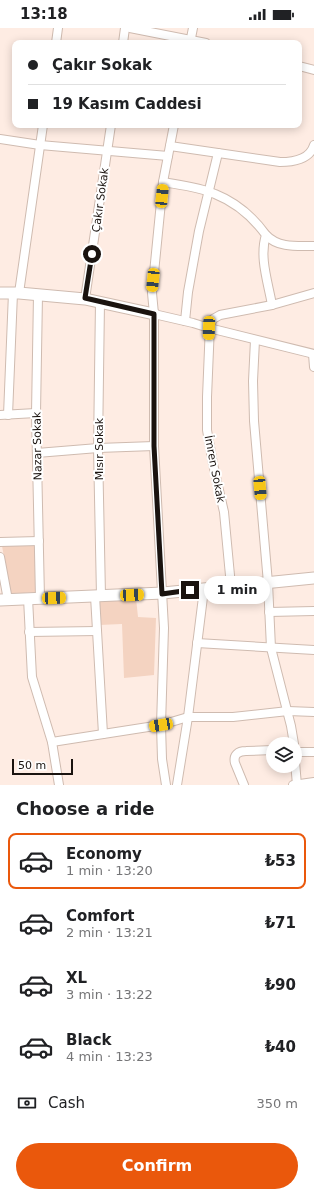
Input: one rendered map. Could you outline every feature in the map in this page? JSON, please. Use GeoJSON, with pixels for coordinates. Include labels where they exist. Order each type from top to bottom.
{"type":"FeatureCollection","features":[{"type":"Feature","properties":{"kind":"street"},"geometry":{"type":"LineString","coordinates":[[56,40],[58,28]]}},
{"type":"Feature","properties":{"kind":"street"},"geometry":{"type":"LineString","coordinates":[[123,40],[125,28]]}},
{"type":"Feature","properties":{"kind":"street"},"geometry":{"type":"LineString","coordinates":[[130,28],[185,40]]}},
{"type":"Feature","properties":{"kind":"street"},"geometry":{"type":"LineString","coordinates":[[190,40],[193,28]]}},
{"type":"Feature","properties":{"kind":"street"},"geometry":{"type":"LineString","coordinates":[[302,67],[314,70]]}},
{"type":"Feature","properties":{"kind":"street"},"geometry":{"type":"LineString","coordinates":[[36,413],[4,415],[16,293],[43,128]]}},
{"type":"Feature","properties":{"kind":"street","name":"Çakır Sokak"},"geometry":{"type":"LineString","coordinates":[[85,298],[111,128]]}},
{"type":"Feature","properties":{"kind":"street"},"geometry":{"type":"LineString","coordinates":[[166,785],[162,759],[161,725],[164,664],[162,594],[154,446],[154,314],[152,294],[163,182],[173,128]]}},
{"type":"Feature","properties":{"kind":"street"},"geometry":{"type":"LineString","coordinates":[[0,139],[40,145],[168,156]]}},
{"type":"Feature","properties":{"kind":"street"},"geometry":{"type":"LineString","coordinates":[[170,146],[287,162],[306,156],[312,152],[314,147]]}},
{"type":"Feature","properties":{"kind":"street"},"geometry":{"type":"LineString","coordinates":[[185,321],[193,261],[218,153]]}},
{"type":"Feature","properties":{"kind":"street"},"geometry":{"type":"LineString","coordinates":[[163,182],[209,192],[222,197],[241,209],[255,221],[266,235],[274,242],[281,244],[314,244]]}},
{"type":"Feature","properties":{"kind":"street"},"geometry":{"type":"LineString","coordinates":[[266,235],[263,247],[263,256],[272,304]]}},
{"type":"Feature","properties":{"kind":"street"},"geometry":{"type":"LineString","coordinates":[[0,293],[85,298],[185,321],[313,354],[314,367]]}},
{"type":"Feature","properties":{"kind":"street"},"geometry":{"type":"LineString","coordinates":[[209,328],[213,319],[220,315],[314,293]]}},
{"type":"Feature","properties":{"kind":"street","name":"Nazar Sokak"},"geometry":{"type":"LineString","coordinates":[[38,295],[36,413],[40,598]]}},
{"type":"Feature","properties":{"kind":"street","name":"Mısır Sokak"},"geometry":{"type":"LineString","coordinates":[[100,302],[97,631],[103,734]]}},
{"type":"Feature","properties":{"kind":"street","name":"İmren Sokak"},"geometry":{"type":"LineString","coordinates":[[209,328],[206,408],[207,430],[212,464],[224,512],[231,586]]}},
{"type":"Feature","properties":{"kind":"street"},"geometry":{"type":"LineString","coordinates":[[255,340],[253,382],[254,421],[268,583],[271,648],[288,711],[293,737]]}},
{"type":"Feature","properties":{"kind":"street"},"geometry":{"type":"LineString","coordinates":[[37,453],[98,448],[154,446]]}},
{"type":"Feature","properties":{"kind":"street"},"geometry":{"type":"LineString","coordinates":[[0,542],[39,540]]}},
{"type":"Feature","properties":{"kind":"street"},"geometry":{"type":"LineString","coordinates":[[0,557],[4,600],[162,594],[204,588],[314,578]]}},
{"type":"Feature","properties":{"kind":"street"},"geometry":{"type":"LineString","coordinates":[[177,785],[188,717],[204,588]]}},
{"type":"Feature","properties":{"kind":"street"},"geometry":{"type":"LineString","coordinates":[[28,598],[32,677],[52,742],[59,785]]}},
{"type":"Feature","properties":{"kind":"street"},"geometry":{"type":"LineString","coordinates":[[269,612],[314,611]]}},
{"type":"Feature","properties":{"kind":"street"},"geometry":{"type":"LineString","coordinates":[[29,632],[97,631]]}},
{"type":"Feature","properties":{"kind":"street"},"geometry":{"type":"LineString","coordinates":[[197,643],[314,650]]}},
{"type":"Feature","properties":{"kind":"street"},"geometry":{"type":"LineString","coordinates":[[52,742],[161,725],[188,717],[247,716],[288,711],[314,712]]}},
{"type":"Feature","properties":{"kind":"street"},"geometry":{"type":"LineString","coordinates":[[244,785],[235,763],[236,754],[246,750],[266,750]]}},
{"type":"Feature","properties":{"kind":"street"},"geometry":{"type":"LineString","coordinates":[[302,752],[314,752]]}},
{"type":"Feature","properties":{"kind":"street"},"geometry":{"type":"LineString","coordinates":[[295,773],[295,785],[314,782]]}},
{"type":"Feature","properties":{"kind":"shaded area"},"geometry":{"type":"Polygon","coordinates":[[[35,545],[36,592],[11,594],[2,546],[35,545]]]}},
{"type":"Feature","properties":{"kind":"shaded area"},"geometry":{"type":"Polygon","coordinates":[[[136,598],[138,617],[156,618],[154,675],[124,678],[122,624],[99,625],[98,601],[136,598]]]}},
{"type":"Feature","properties":{"kind":"route"},"geometry":{"type":"LineString","coordinates":[[92,254],[85,298],[154,314],[154,446],[162,594],[190,590]]}}]}
